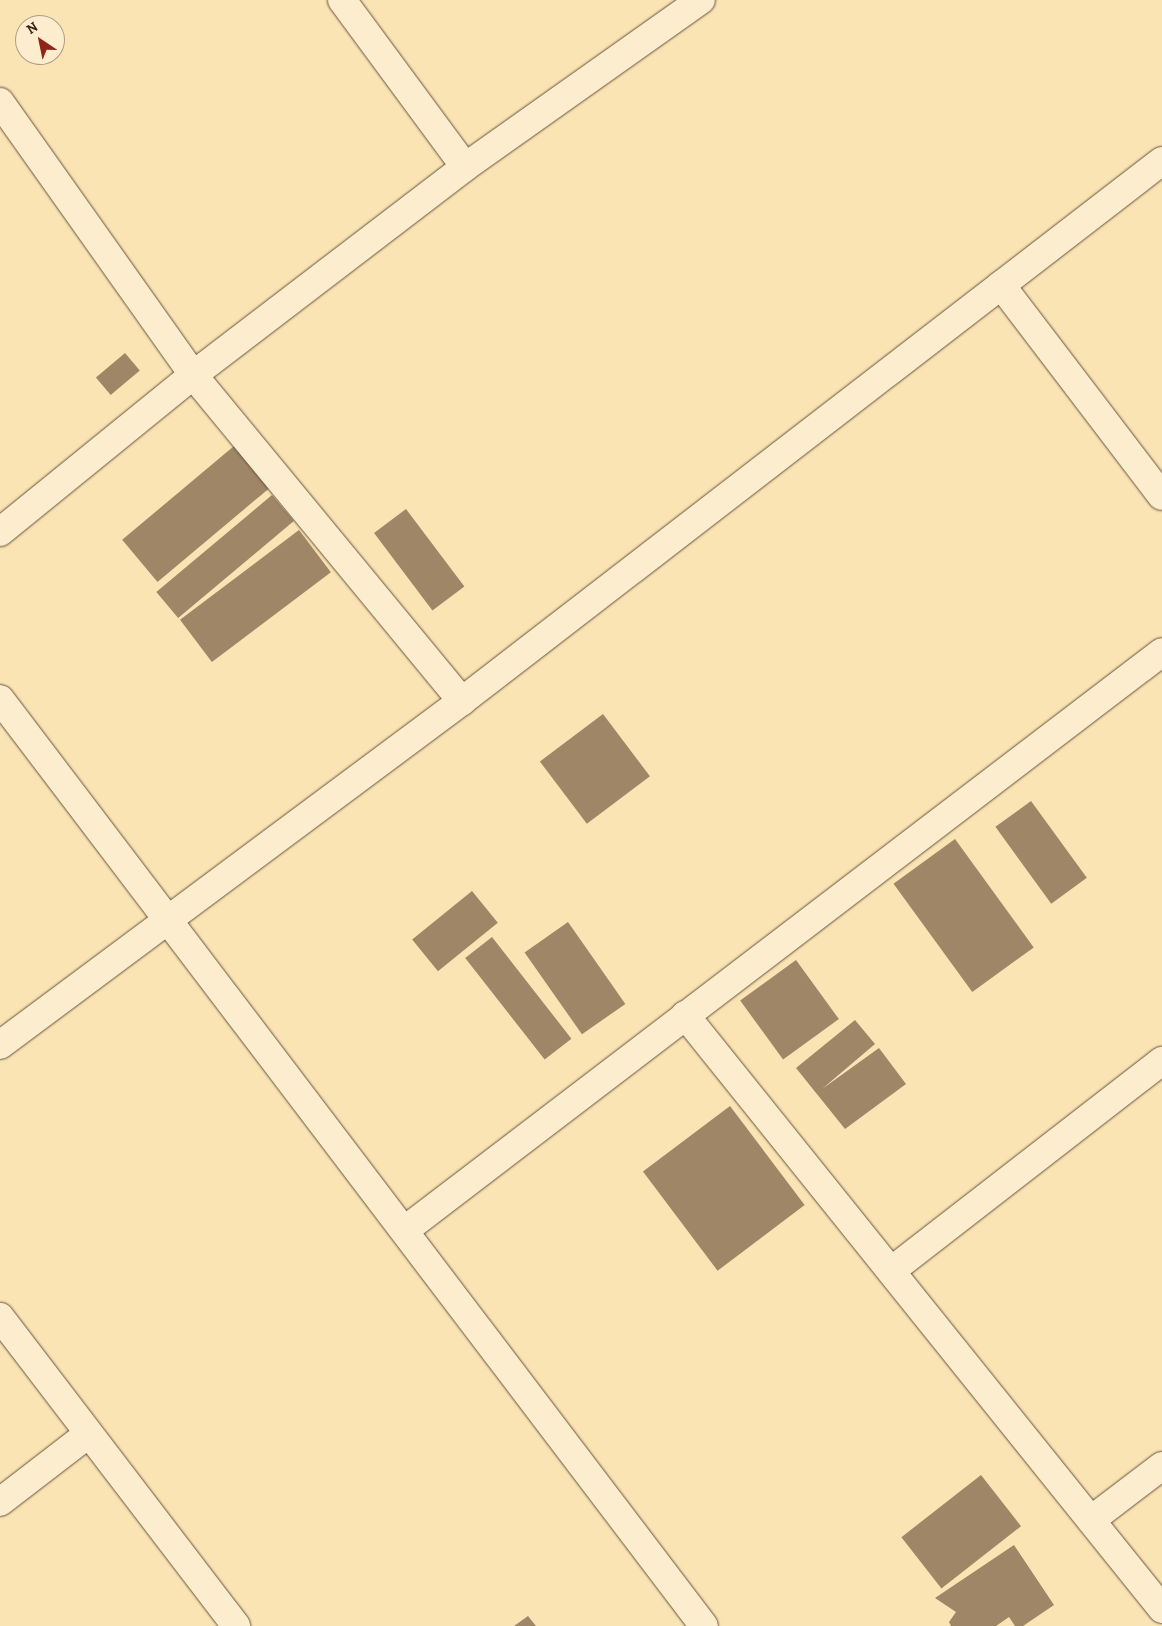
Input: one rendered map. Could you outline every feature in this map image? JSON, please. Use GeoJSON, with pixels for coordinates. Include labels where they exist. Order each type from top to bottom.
{"type":"FeatureCollection","features":[{"type":"Feature","properties":{"kind":"street"},"geometry":{"type":"LineString","coordinates":[[342,0],[465,167]]}},
{"type":"Feature","properties":{"kind":"street"},"geometry":{"type":"LineString","coordinates":[[0,532],[193,376],[465,167],[701,0]]}},
{"type":"Feature","properties":{"kind":"street"},"geometry":{"type":"LineString","coordinates":[[0,102],[193,376],[462,701]]}},
{"type":"Feature","properties":{"kind":"street"},"geometry":{"type":"LineString","coordinates":[[0,1045],[462,701],[1162,161]]}},
{"type":"Feature","properties":{"kind":"street"},"geometry":{"type":"LineString","coordinates":[[1002,285],[1162,496]]}},
{"type":"Feature","properties":{"kind":"street"},"geometry":{"type":"LineString","coordinates":[[405,1230],[1162,652]]}},
{"type":"Feature","properties":{"kind":"street"},"geometry":{"type":"LineString","coordinates":[[0,699],[169,919],[704,1626]]}},
{"type":"Feature","properties":{"kind":"street"},"geometry":{"type":"LineString","coordinates":[[685,1015],[1162,1609]]}},
{"type":"Feature","properties":{"kind":"street"},"geometry":{"type":"LineString","coordinates":[[891,1271],[1162,1061]]}},
{"type":"Feature","properties":{"kind":"street"},"geometry":{"type":"LineString","coordinates":[[0,1317],[87,1435],[236,1626]]}},
{"type":"Feature","properties":{"kind":"street"},"geometry":{"type":"LineString","coordinates":[[0,1502],[87,1435]]}},
{"type":"Feature","properties":{"kind":"street"},"geometry":{"type":"LineString","coordinates":[[1090,1520],[1162,1466]]}},
{"type":"Feature","properties":{"kind":"building"},"geometry":{"type":"Polygon","coordinates":[[[125,353],[140,371],[111,395],[96,377],[125,353]]]}},
{"type":"Feature","properties":{"kind":"building"},"geometry":{"type":"Polygon","coordinates":[[[234,446],[269,488],[158,582],[122,540],[234,446]]]}},
{"type":"Feature","properties":{"kind":"building"},"geometry":{"type":"Polygon","coordinates":[[[272,495],[294,521],[178,618],[156,592],[272,495]]]}},
{"type":"Feature","properties":{"kind":"building"},"geometry":{"type":"Polygon","coordinates":[[[406,509],[464,586],[432,611],[374,533],[406,509]]]}},
{"type":"Feature","properties":{"kind":"building"},"geometry":{"type":"Polygon","coordinates":[[[299,530],[331,572],[212,662],[180,620],[299,530]]]}},
{"type":"Feature","properties":{"kind":"building"},"geometry":{"type":"Polygon","coordinates":[[[603,714],[650,776],[587,824],[540,762],[603,714]]]}},
{"type":"Feature","properties":{"kind":"building"},"geometry":{"type":"Polygon","coordinates":[[[1031,801],[1087,878],[1051,904],[995,827],[1031,801]]]}},
{"type":"Feature","properties":{"kind":"building"},"geometry":{"type":"Polygon","coordinates":[[[955,839],[1034,947],[972,992],[894,884],[955,839]]]}},
{"type":"Feature","properties":{"kind":"building"},"geometry":{"type":"Polygon","coordinates":[[[472,891],[498,923],[438,971],[412,939],[472,891]]]}},
{"type":"Feature","properties":{"kind":"building"},"geometry":{"type":"Polygon","coordinates":[[[568,922],[625,1004],[582,1034],[525,952],[568,922]]]}},
{"type":"Feature","properties":{"kind":"building"},"geometry":{"type":"Polygon","coordinates":[[[492,937],[571,1039],[545,1060],[465,958],[492,937]]]}},
{"type":"Feature","properties":{"kind":"building"},"geometry":{"type":"Polygon","coordinates":[[[796,960],[839,1019],[783,1060],[740,1001],[796,960]]]}},
{"type":"Feature","properties":{"kind":"building"},"geometry":{"type":"Polygon","coordinates":[[[855,1020],[875,1044],[822,1089],[879,1048],[906,1084],[845,1129],[796,1068],[855,1020]]]}},
{"type":"Feature","properties":{"kind":"building"},"geometry":{"type":"Polygon","coordinates":[[[730,1106],[805,1205],[718,1271],[643,1172],[730,1106]]]}},
{"type":"Feature","properties":{"kind":"building"},"geometry":{"type":"Polygon","coordinates":[[[981,1475],[1021,1526],[941,1588],[901,1537],[981,1475]]]}},
{"type":"Feature","properties":{"kind":"building"},"geometry":{"type":"Polygon","coordinates":[[[1014,1545],[1054,1605],[1023,1626],[1015,1626],[1009,1617],[996,1626],[951,1626],[949,1622],[956,1612],[935,1598],[1014,1545]]]}},
{"type":"Feature","properties":{"kind":"building"},"geometry":{"type":"Polygon","coordinates":[[[528,1616],[536,1626],[514,1626],[528,1616]]]}}]}
